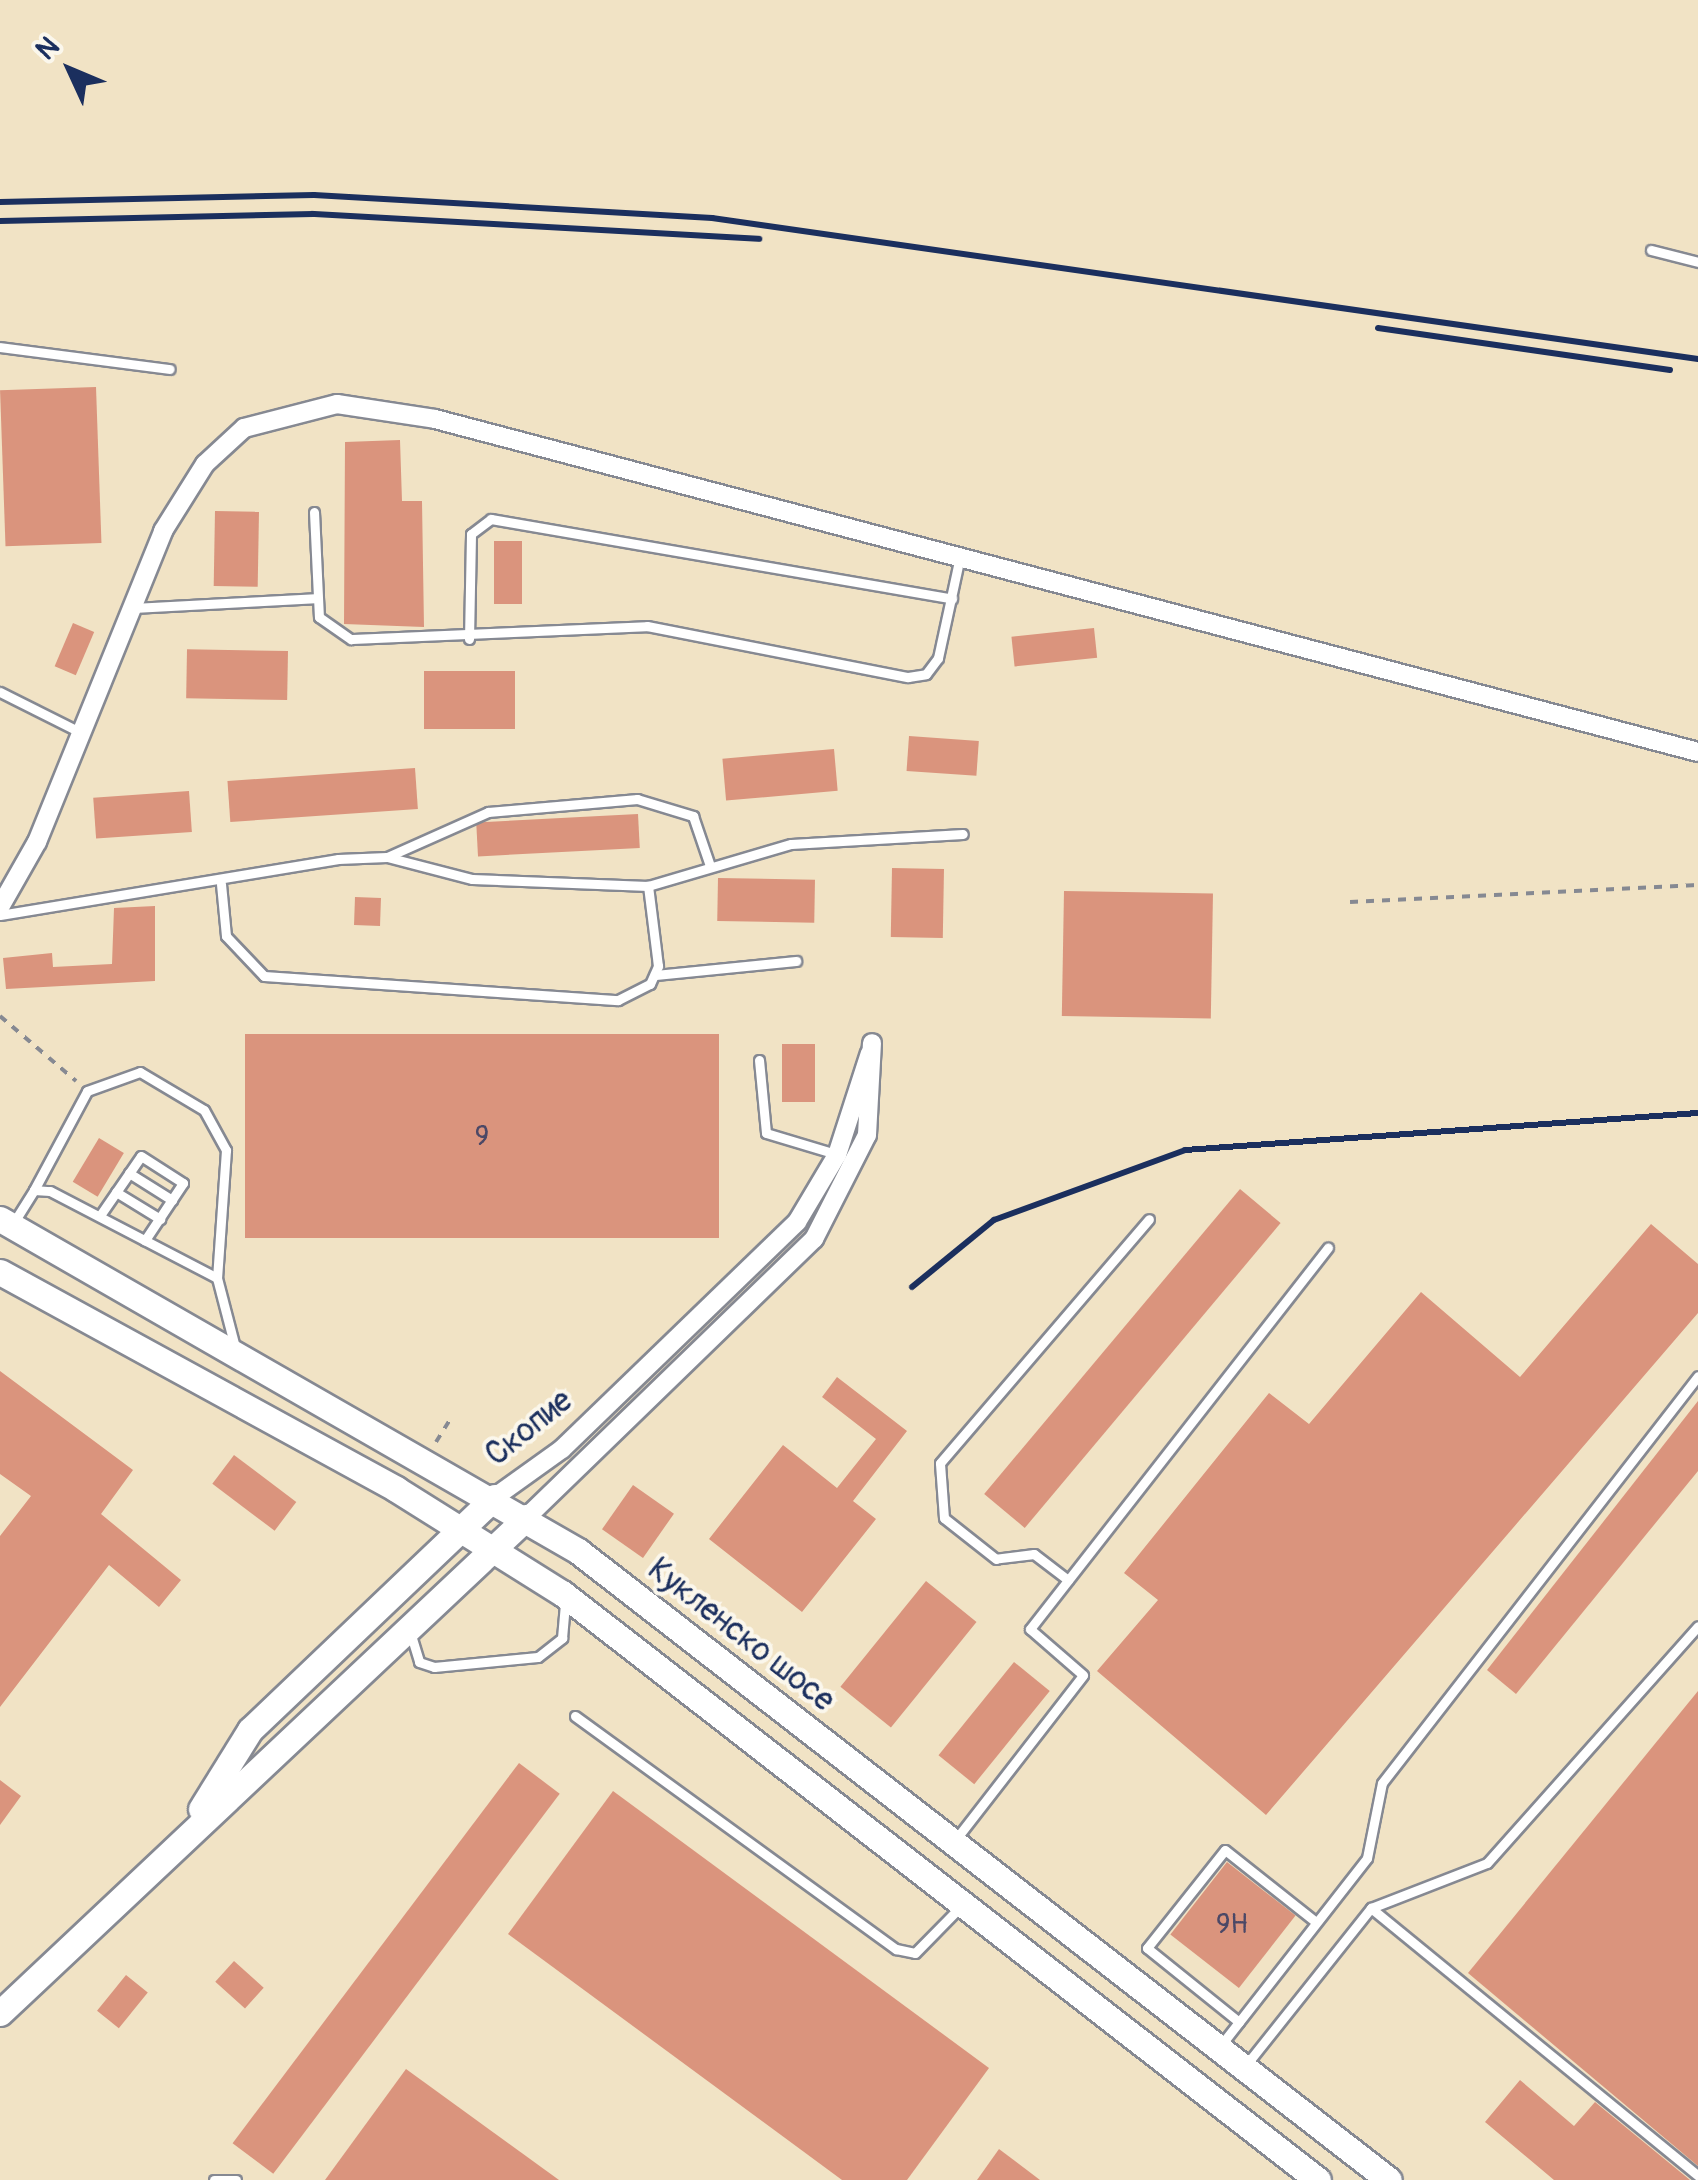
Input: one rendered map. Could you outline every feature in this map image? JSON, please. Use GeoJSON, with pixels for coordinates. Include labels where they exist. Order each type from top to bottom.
{"type":"FeatureCollection","features":[{"type":"Feature","properties":{"kind":"main road","name":"Кукленско шосе"},"geometry":{"type":"LineString","coordinates":[[6,1222],[526,1517],[1221,2045],[1389,2180]]}},
{"type":"Feature","properties":{"kind":"main road"},"geometry":{"type":"LineString","coordinates":[[0,1272],[460,1528],[562,1593],[965,1901],[1318,2180]]}},
{"type":"Feature","properties":{"kind":"main road","name":"Скопие"},"geometry":{"type":"LineString","coordinates":[[182,1839],[250,1730],[495,1497]]}},
{"type":"Feature","properties":{"kind":"main road","name":"Скопие"},"geometry":{"type":"LineString","coordinates":[[0,2013],[526,1517]]}},
{"type":"Feature","properties":{"kind":"street"},"geometry":{"type":"LineString","coordinates":[[0,907],[82,733],[128,608],[205,464],[244,428],[336,404],[436,419],[1698,752]]}},
{"type":"Feature","properties":{"kind":"street","name":"Скопие"},"geometry":{"type":"LineString","coordinates":[[495,1497],[562,1449],[797,1222],[837,1155],[872,1043],[876,1092],[856,1166]]}},
{"type":"Feature","properties":{"kind":"street"},"geometry":{"type":"LineString","coordinates":[[526,1517],[728,1330],[814,1239],[856,1166]]}},
{"type":"Feature","properties":{"kind":"street"},"geometry":{"type":"LineString","coordinates":[[711,1309],[728,1330]]}},
{"type":"Feature","properties":{"kind":"lane"},"geometry":{"type":"LineString","coordinates":[[1650,250],[1698,262]]}},
{"type":"Feature","properties":{"kind":"lane"},"geometry":{"type":"LineString","coordinates":[[0,347],[170,369]]}},
{"type":"Feature","properties":{"kind":"lane"},"geometry":{"type":"LineString","coordinates":[[314,512],[315,598],[319,616],[351,639],[469,639],[647,626],[908,677],[926,674],[938,658],[960,556]]}},
{"type":"Feature","properties":{"kind":"lane"},"geometry":{"type":"LineString","coordinates":[[469,639],[471,534],[491,518],[952,598]]}},
{"type":"Feature","properties":{"kind":"lane"},"geometry":{"type":"LineString","coordinates":[[128,608],[315,598]]}},
{"type":"Feature","properties":{"kind":"lane"},"geometry":{"type":"LineString","coordinates":[[0,692],[82,733]]}},
{"type":"Feature","properties":{"kind":"lane"},"geometry":{"type":"LineString","coordinates":[[0,915],[387,857],[488,812],[637,800],[693,816],[710,866]]}},
{"type":"Feature","properties":{"kind":"lane"},"geometry":{"type":"LineString","coordinates":[[387,857],[472,879],[648,886],[791,844],[962,834]]}},
{"type":"Feature","properties":{"kind":"lane"},"geometry":{"type":"LineString","coordinates":[[222,884],[226,936],[238,958],[303,986],[618,1000],[654,975],[796,961]]}},
{"type":"Feature","properties":{"kind":"lane"},"geometry":{"type":"LineString","coordinates":[[648,886],[654,975]]}},
{"type":"Feature","properties":{"kind":"lane"},"geometry":{"type":"LineString","coordinates":[[758,1060],[766,1132],[837,1155],[856,1166]]}},
{"type":"Feature","properties":{"kind":"lane"},"geometry":{"type":"LineString","coordinates":[[6,1222],[34,1190],[86,1090],[140,1072],[204,1110],[226,1150],[216,1278],[236,1350]]}},
{"type":"Feature","properties":{"kind":"lane"},"geometry":{"type":"LineString","coordinates":[[101,1214],[141,1156],[184,1182],[146,1240]]}},
{"type":"Feature","properties":{"kind":"lane"},"geometry":{"type":"LineString","coordinates":[[129,1173],[172,1200]]}},
{"type":"Feature","properties":{"kind":"lane"},"geometry":{"type":"LineString","coordinates":[[34,1190],[101,1214],[216,1278]]}},
{"type":"Feature","properties":{"kind":"lane"},"geometry":{"type":"LineString","coordinates":[[116,1192],[160,1219]]}},
{"type":"Feature","properties":{"kind":"lane"},"geometry":{"type":"LineString","coordinates":[[1068,1580],[1034,1554],[996,1559],[944,1518],[940,1463],[1148,1219]]}},
{"type":"Feature","properties":{"kind":"lane"},"geometry":{"type":"LineString","coordinates":[[954,1841],[1082,1676],[1030,1628],[1328,1248]]}},
{"type":"Feature","properties":{"kind":"lane"},"geometry":{"type":"LineString","coordinates":[[1221,2045],[1367,1858],[1382,1783],[1698,1376]]}},
{"type":"Feature","properties":{"kind":"lane"},"geometry":{"type":"LineString","coordinates":[[433,1604],[410,1635],[419,1662],[434,1667],[538,1656],[562,1638],[562,1593]]}},
{"type":"Feature","properties":{"kind":"lane"},"geometry":{"type":"LineString","coordinates":[[1246,2065],[1371,1908],[1486,1864],[1698,1626]]}},
{"type":"Feature","properties":{"kind":"lane"},"geometry":{"type":"LineString","coordinates":[[576,1716],[896,1949],[915,1953],[933,1941],[965,1901]]}},
{"type":"Feature","properties":{"kind":"lane"},"geometry":{"type":"LineString","coordinates":[[1239,2022],[1146,1948],[1226,1850],[1316,1922]]}},
{"type":"Feature","properties":{"kind":"lane"},"geometry":{"type":"LineString","coordinates":[[1371,1908],[1698,2176]]}},
{"type":"Feature","properties":{"kind":"lane"},"geometry":{"type":"LineString","coordinates":[[214,2180],[236,2180]]}},
{"type":"Feature","properties":{"kind":"path"},"geometry":{"type":"LineString","coordinates":[[1350,902],[1698,885]]}},
{"type":"Feature","properties":{"kind":"path"},"geometry":{"type":"LineString","coordinates":[[0,1016],[86,1090]]}},
{"type":"Feature","properties":{"kind":"path"},"geometry":{"type":"LineString","coordinates":[[434,1446],[452,1416]]}},
{"type":"Feature","properties":{"kind":"building"},"geometry":{"type":"Polygon","coordinates":[[[96,387],[101,543],[6,546],[0,390],[96,387]]]}},
{"type":"Feature","properties":{"kind":"building"},"geometry":{"type":"Polygon","coordinates":[[[400,440],[402,501],[422,501],[424,627],[344,624],[345,442],[400,440]]]}},
{"type":"Feature","properties":{"kind":"building"},"geometry":{"type":"Polygon","coordinates":[[[215,511],[259,512],[258,587],[214,586],[215,511]]]}},
{"type":"Feature","properties":{"kind":"building"},"geometry":{"type":"Polygon","coordinates":[[[494,541],[522,541],[522,604],[494,604],[494,541]]]}},
{"type":"Feature","properties":{"kind":"building"},"geometry":{"type":"Polygon","coordinates":[[[73,623],[94,632],[76,675],[55,666],[73,623]]]}},
{"type":"Feature","properties":{"kind":"building"},"geometry":{"type":"Polygon","coordinates":[[[1094,628],[1097,658],[1015,667],[1011,637],[1094,628]]]}},
{"type":"Feature","properties":{"kind":"building"},"geometry":{"type":"Polygon","coordinates":[[[187,649],[288,651],[287,700],[186,698],[187,649]]]}},
{"type":"Feature","properties":{"kind":"building"},"geometry":{"type":"Polygon","coordinates":[[[424,671],[515,671],[515,729],[424,729],[424,671]]]}},
{"type":"Feature","properties":{"kind":"building"},"geometry":{"type":"Polygon","coordinates":[[[909,736],[979,741],[976,776],[907,771],[909,736]]]}},
{"type":"Feature","properties":{"kind":"building"},"geometry":{"type":"Polygon","coordinates":[[[834,749],[838,791],[726,801],[722,759],[834,749]]]}},
{"type":"Feature","properties":{"kind":"building"},"geometry":{"type":"Polygon","coordinates":[[[415,768],[418,809],[230,822],[227,781],[415,768]]]}},
{"type":"Feature","properties":{"kind":"building"},"geometry":{"type":"Polygon","coordinates":[[[189,791],[192,832],[96,839],[93,798],[189,791]]]}},
{"type":"Feature","properties":{"kind":"building"},"geometry":{"type":"Polygon","coordinates":[[[638,814],[640,848],[478,856],[476,822],[638,814]]]}},
{"type":"Feature","properties":{"kind":"building"},"geometry":{"type":"Polygon","coordinates":[[[892,868],[944,869],[943,938],[891,937],[892,868]]]}},
{"type":"Feature","properties":{"kind":"building"},"geometry":{"type":"Polygon","coordinates":[[[718,878],[815,880],[814,923],[717,921],[718,878]]]}},
{"type":"Feature","properties":{"kind":"building"},"geometry":{"type":"Polygon","coordinates":[[[1064,891],[1213,894],[1211,1019],[1062,1016],[1064,891]]]}},
{"type":"Feature","properties":{"kind":"building"},"geometry":{"type":"Polygon","coordinates":[[[355,897],[381,898],[380,926],[354,925],[355,897]]]}},
{"type":"Feature","properties":{"kind":"building"},"geometry":{"type":"Polygon","coordinates":[[[155,906],[155,981],[6,989],[3,958],[52,953],[53,967],[112,964],[114,908],[155,906]]]}},
{"type":"Feature","properties":{"kind":"building"},"geometry":{"type":"Polygon","coordinates":[[[245,1034],[719,1034],[719,1238],[245,1238],[245,1034]]]}},
{"type":"Feature","properties":{"kind":"building"},"geometry":{"type":"Polygon","coordinates":[[[782,1044],[815,1044],[815,1102],[782,1102],[782,1044]]]}},
{"type":"Feature","properties":{"kind":"building"},"geometry":{"type":"Polygon","coordinates":[[[99,1138],[124,1153],[98,1197],[73,1182],[99,1138]]]}},
{"type":"Feature","properties":{"kind":"building"},"geometry":{"type":"Polygon","coordinates":[[[1240,1189],[1281,1223],[1025,1528],[984,1494],[1240,1189]]]}},
{"type":"Feature","properties":{"kind":"building"},"geometry":{"type":"Polygon","coordinates":[[[1651,1224],[1698,1264],[1698,1313],[1266,1815],[1097,1671],[1158,1600],[1124,1573],[1269,1393],[1309,1424],[1421,1292],[1520,1377],[1651,1224]]]}},
{"type":"Feature","properties":{"kind":"building"},"geometry":{"type":"Polygon","coordinates":[[[0,1371],[133,1470],[101,1514],[181,1580],[159,1607],[109,1565],[0,1707],[0,1536],[31,1496],[0,1474],[0,1371]]]}},
{"type":"Feature","properties":{"kind":"building"},"geometry":{"type":"Polygon","coordinates":[[[837,1377],[907,1431],[853,1501],[876,1519],[802,1612],[709,1539],[783,1445],[837,1488],[876,1439],[822,1397],[837,1377]]]}},
{"type":"Feature","properties":{"kind":"building"},"geometry":{"type":"Polygon","coordinates":[[[1698,1401],[1698,1471],[1516,1694],[1487,1670],[1698,1401]]]}},
{"type":"Feature","properties":{"kind":"building"},"geometry":{"type":"Polygon","coordinates":[[[234,1455],[296,1502],[275,1531],[212,1484],[234,1455]]]}},
{"type":"Feature","properties":{"kind":"building"},"geometry":{"type":"Polygon","coordinates":[[[633,1485],[674,1514],[643,1558],[602,1529],[633,1485]]]}},
{"type":"Feature","properties":{"kind":"building"},"geometry":{"type":"Polygon","coordinates":[[[926,1581],[977,1622],[891,1728],[840,1687],[926,1581]]]}},
{"type":"Feature","properties":{"kind":"building"},"geometry":{"type":"Polygon","coordinates":[[[1014,1662],[1050,1691],[974,1784],[938,1755],[1014,1662]]]}},
{"type":"Feature","properties":{"kind":"building"},"geometry":{"type":"Polygon","coordinates":[[[1698,1691],[1698,2166],[1468,1973],[1698,1691]]]}},
{"type":"Feature","properties":{"kind":"building"},"geometry":{"type":"Polygon","coordinates":[[[519,1763],[560,1794],[273,2174],[233,2143],[519,1763]]]}},
{"type":"Feature","properties":{"kind":"building"},"geometry":{"type":"Polygon","coordinates":[[[0,1780],[21,1796],[0,1825],[0,1780]]]}},
{"type":"Feature","properties":{"kind":"building"},"geometry":{"type":"Polygon","coordinates":[[[613,1791],[989,2068],[907,2180],[842,2180],[508,1934],[613,1791]]]}},
{"type":"Feature","properties":{"kind":"building"},"geometry":{"type":"Polygon","coordinates":[[[1227,1862],[1296,1916],[1239,1988],[1170,1934],[1227,1862]]]}},
{"type":"Feature","properties":{"kind":"building"},"geometry":{"type":"Polygon","coordinates":[[[234,1961],[264,1988],[245,2009],[215,1982],[234,1961]]]}},
{"type":"Feature","properties":{"kind":"building"},"geometry":{"type":"Polygon","coordinates":[[[126,1975],[148,1993],[119,2028],[97,2011],[126,1975]]]}},
{"type":"Feature","properties":{"kind":"building"},"geometry":{"type":"Polygon","coordinates":[[[406,2069],[559,2180],[325,2180],[406,2069]]]}},
{"type":"Feature","properties":{"kind":"building"},"geometry":{"type":"Polygon","coordinates":[[[1520,2080],[1574,2126],[1595,2102],[1690,2180],[1554,2180],[1485,2122],[1520,2080]]]}},
{"type":"Feature","properties":{"kind":"building"},"geometry":{"type":"Polygon","coordinates":[[[999,2149],[1040,2180],[977,2180],[999,2149]]]}},
{"type":"Feature","properties":{"kind":"railway"},"geometry":{"type":"LineString","coordinates":[[0,202],[314,195],[712,218],[1698,359]]}},
{"type":"Feature","properties":{"kind":"railway"},"geometry":{"type":"LineString","coordinates":[[0,221],[313,214],[759,239]]}},
{"type":"Feature","properties":{"kind":"railway"},"geometry":{"type":"LineString","coordinates":[[1378,328],[1670,370]]}},
{"type":"Feature","properties":{"kind":"railway"},"geometry":{"type":"LineString","coordinates":[[912,1287],[994,1220],[1185,1150],[1698,1113]]}}]}
